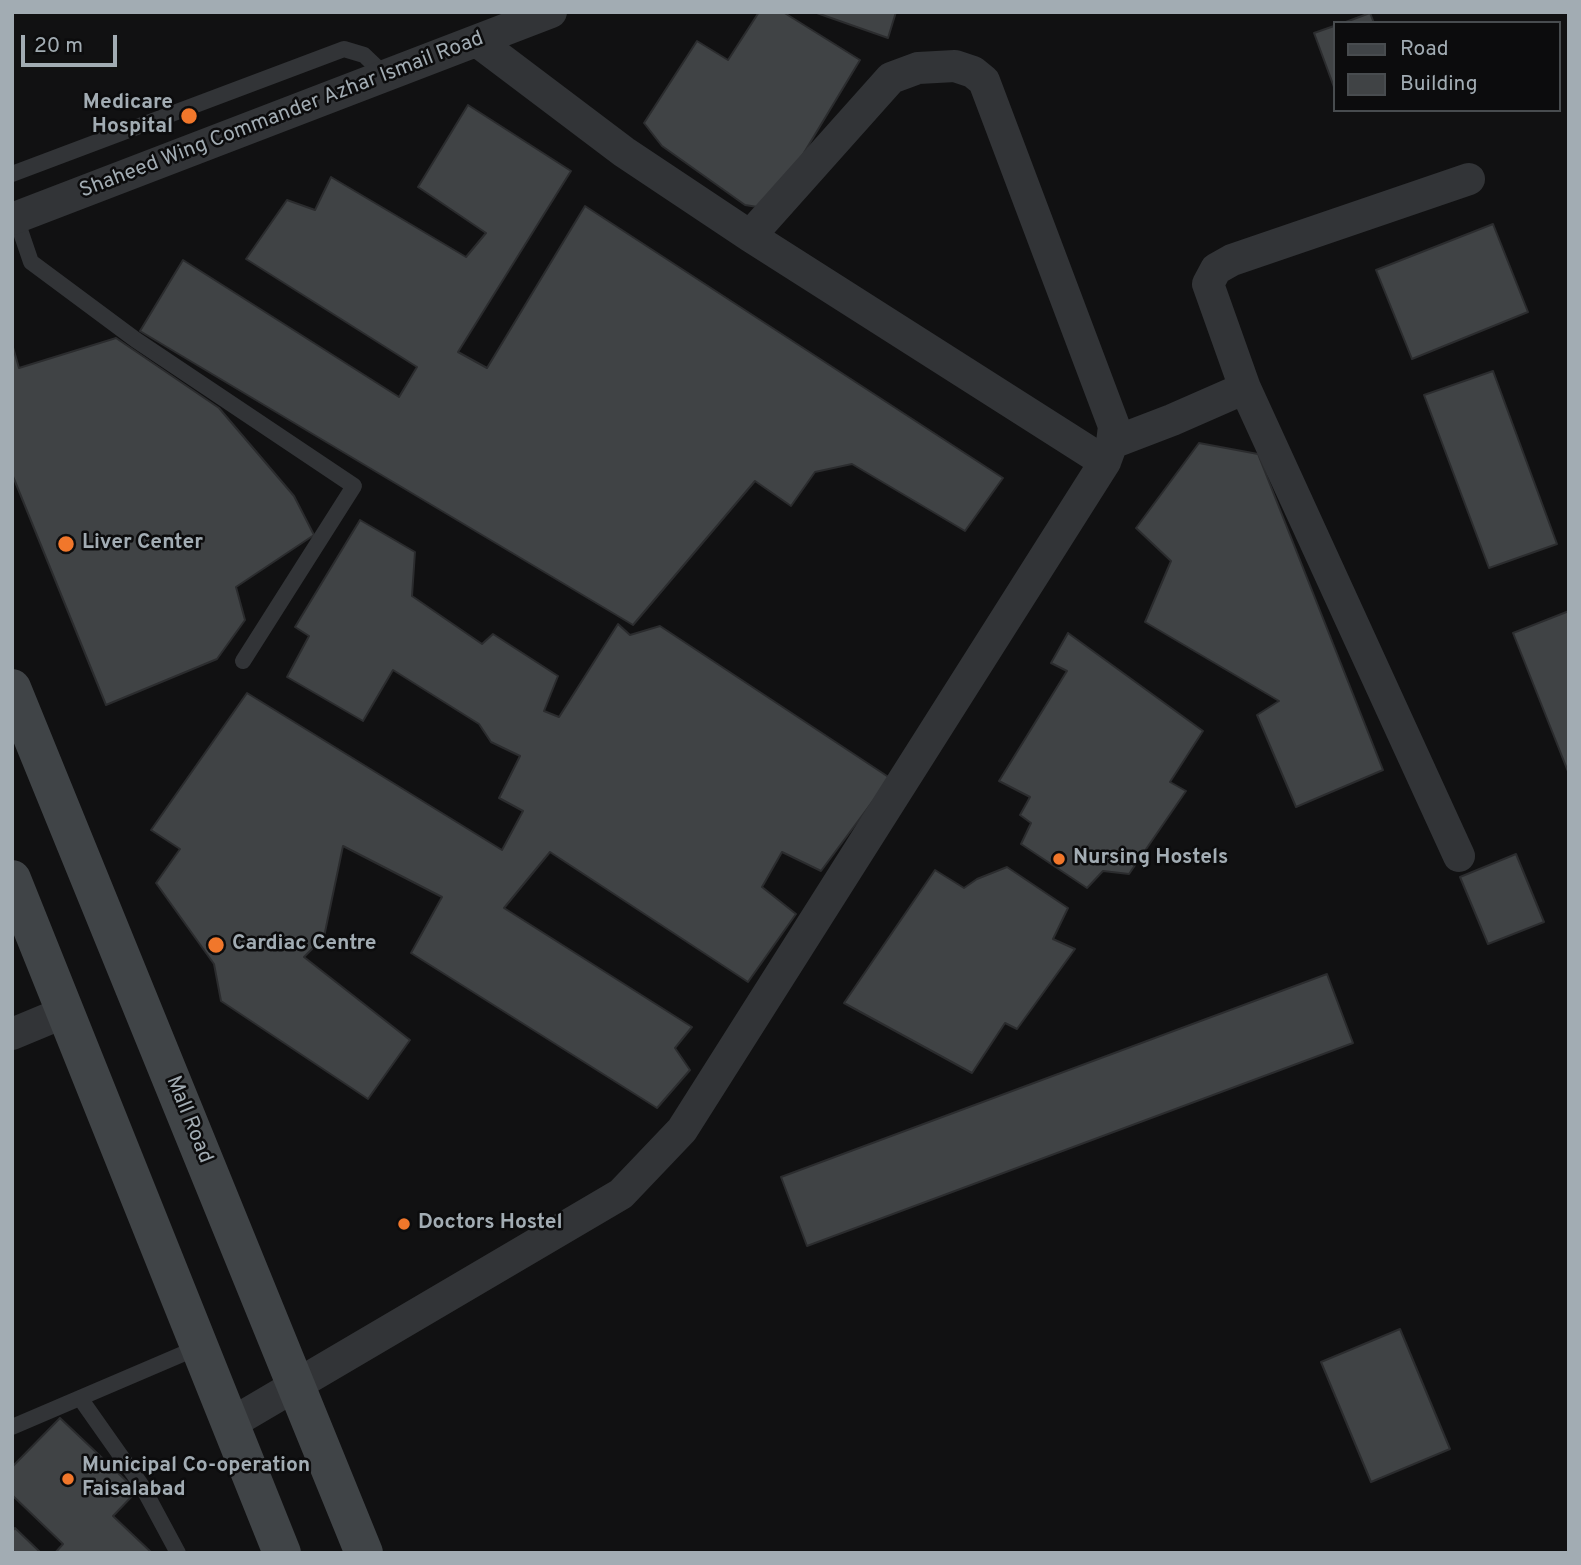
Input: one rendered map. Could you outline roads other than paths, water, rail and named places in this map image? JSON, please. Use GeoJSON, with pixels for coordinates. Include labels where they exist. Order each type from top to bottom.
{"type":"FeatureCollection","features":[{"type":"Feature","properties":{"kind":"main road","name":"Mall Road"},"geometry":{"type":"LineString","coordinates":[[12,688],[363,1553]]}},
{"type":"Feature","properties":{"kind":"main road"},"geometry":{"type":"LineString","coordinates":[[12,879],[282,1553]]}},
{"type":"Feature","properties":{"kind":"street","name":"Shaheed Wing Commander Azhar Ismail Road"},"geometry":{"type":"LineString","coordinates":[[14,218],[547,13]]}},
{"type":"Feature","properties":{"kind":"street"},"geometry":{"type":"LineString","coordinates":[[477,41],[624,152],[750,236],[1108,452]]}},
{"type":"Feature","properties":{"kind":"street"},"geometry":{"type":"LineString","coordinates":[[230,1424],[621,1194],[682,1130],[1108,452],[1114,426],[984,81],[973,72],[955,66],[918,68],[891,78],[750,236]]}},
{"type":"Feature","properties":{"kind":"street"},"geometry":{"type":"LineString","coordinates":[[1459,856],[1245,388],[1208,284],[1216,269],[1233,260],[1469,179]]}},
{"type":"Feature","properties":{"kind":"street"},"geometry":{"type":"LineString","coordinates":[[1108,452],[1245,388]]}},
{"type":"Feature","properties":{"kind":"street"},"geometry":{"type":"LineString","coordinates":[[12,1034],[65,1012]]}},
{"type":"Feature","properties":{"kind":"lane"},"geometry":{"type":"LineString","coordinates":[[12,174],[344,49],[364,55],[386,76]]}},
{"type":"Feature","properties":{"kind":"lane"},"geometry":{"type":"LineString","coordinates":[[14,218],[31,262],[136,340],[354,486],[243,661]]}},
{"type":"Feature","properties":{"kind":"lane"},"geometry":{"type":"LineString","coordinates":[[12,1427],[199,1347]]}},
{"type":"Feature","properties":{"kind":"lane"},"geometry":{"type":"LineString","coordinates":[[80,1398],[142,1486],[178,1553]]}},
{"type":"Feature","properties":{"kind":"place","name":"Medicare Hospital"},"geometry":{"type":"Point","coordinates":[189,116]}},
{"type":"Feature","properties":{"kind":"place","name":"Liver Center"},"geometry":{"type":"Point","coordinates":[66,544]}},
{"type":"Feature","properties":{"kind":"place","name":"Nursing Hostels"},"geometry":{"type":"Point","coordinates":[1059,859]}},
{"type":"Feature","properties":{"kind":"place","name":"Cardiac Centre"},"geometry":{"type":"Point","coordinates":[216,945]}},
{"type":"Feature","properties":{"kind":"place","name":"Doctors Hostel"},"geometry":{"type":"Point","coordinates":[404,1224]}},
{"type":"Feature","properties":{"kind":"place","name":"Municipal Co-operation Faisalabad"},"geometry":{"type":"Point","coordinates":[68,1479]}}]}
